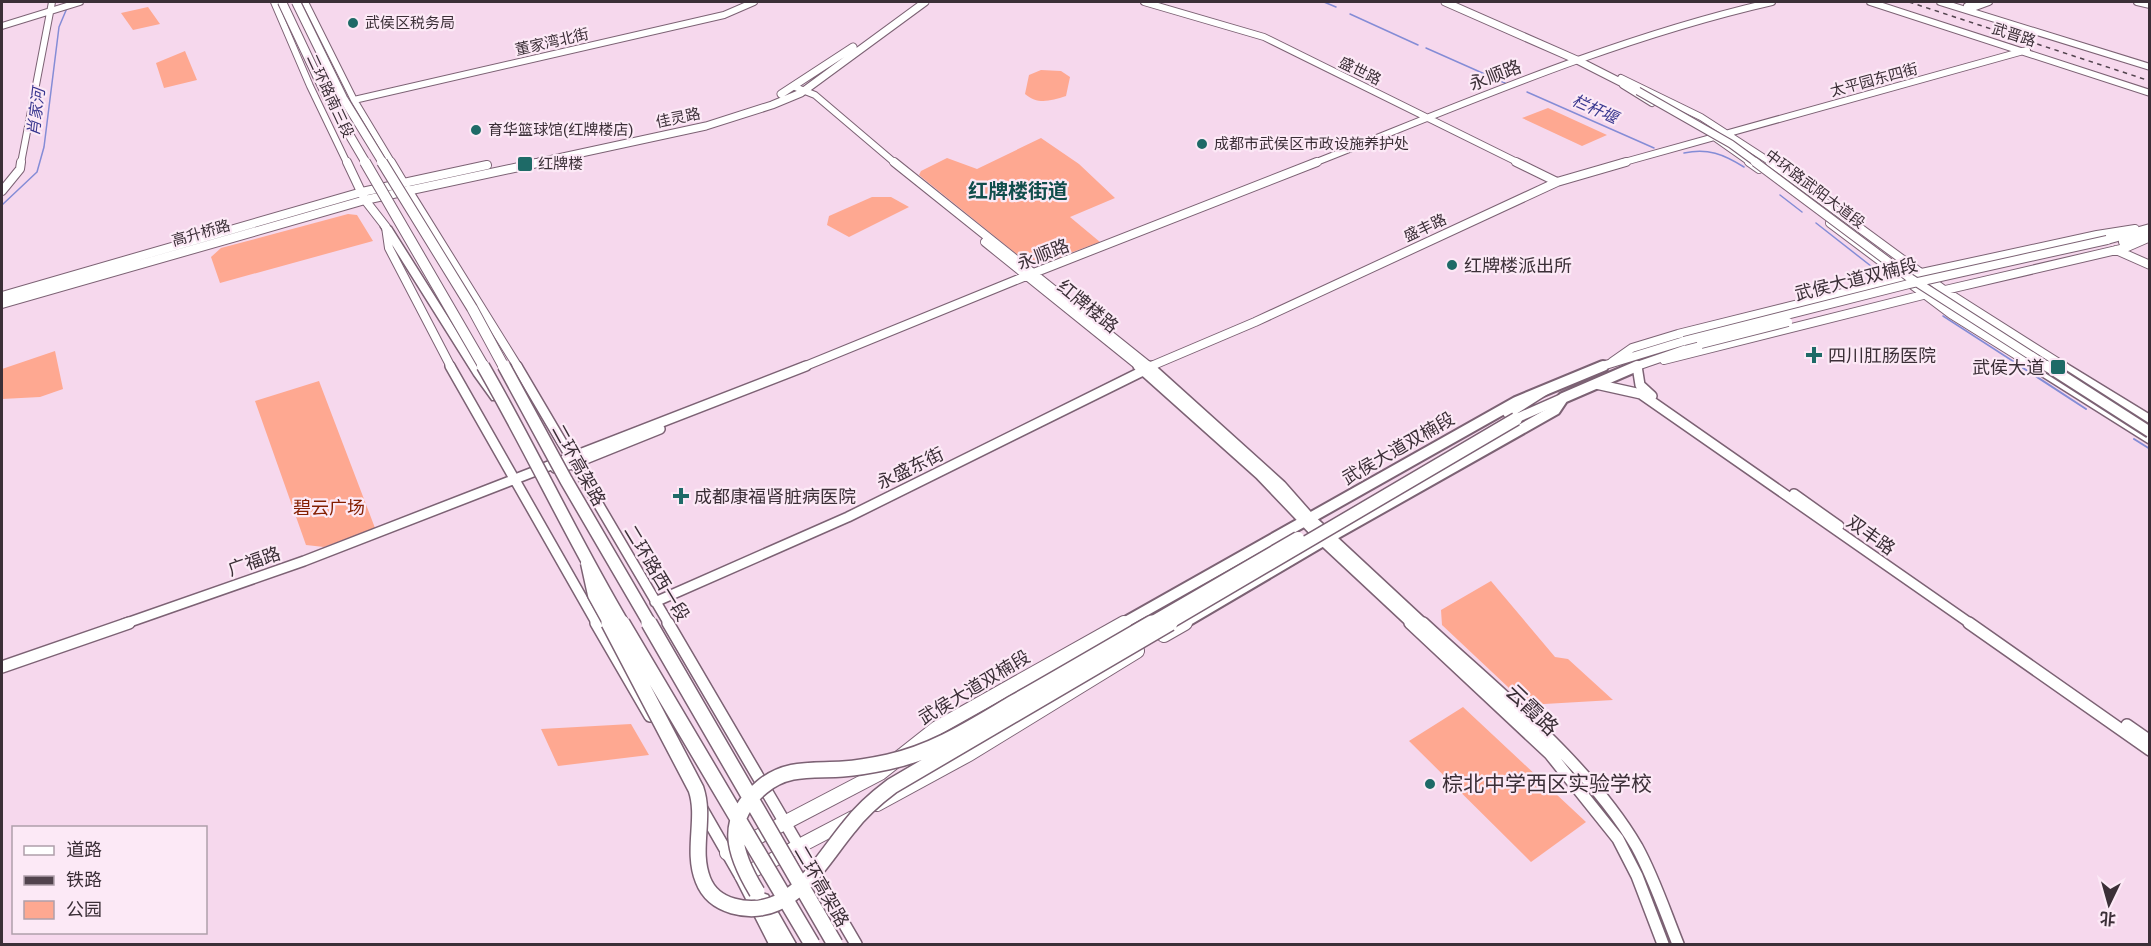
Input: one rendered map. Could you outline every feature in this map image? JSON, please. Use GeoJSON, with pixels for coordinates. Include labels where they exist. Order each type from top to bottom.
{"type":"FeatureCollection","features":[{"type":"Feature","properties":{"kind":"highway","name":"二环高架路"},"geometry":{"type":"LineString","coordinates":[[282,2],[326,95],[512,416],[587,563],[687,728],[812,945]]}},
{"type":"Feature","properties":{"kind":"highway","name":"二环高架路"},"geometry":{"type":"LineString","coordinates":[[296,2],[343,98],[472,308],[566,480],[835,945]]}},
{"type":"Feature","properties":{"kind":"highway"},"geometry":{"type":"LineString","coordinates":[[386,227],[478,375],[512,416]]}},
{"type":"Feature","properties":{"kind":"highway"},"geometry":{"type":"LineString","coordinates":[[587,563],[594,594],[689,773],[699,797],[700,867],[707,888],[718,900],[726,904],[748,908],[761,907],[780,902],[799,891],[874,799],[892,786],[1513,417],[1553,386]]}},
{"type":"Feature","properties":{"kind":"highway"},"geometry":{"type":"LineString","coordinates":[[788,945],[741,864],[735,842],[741,813],[750,799],[766,783],[784,773],[796,770],[843,769],[878,764],[910,758],[940,746],[1513,417],[1563,398]]}},
{"type":"Feature","properties":{"kind":"main road"},"geometry":{"type":"LineString","coordinates":[[2,191],[20,169],[52,2]]}},
{"type":"Feature","properties":{"kind":"main road"},"geometry":{"type":"LineString","coordinates":[[2,26],[80,2]]}},
{"type":"Feature","properties":{"kind":"main road","name":"二环路南三段"},"geometry":{"type":"LineString","coordinates":[[274,2],[317,100],[364,196]]}},
{"type":"Feature","properties":{"kind":"main road","name":"二环路南三段"},"geometry":{"type":"LineString","coordinates":[[305,2],[354,100],[405,186]]}},
{"type":"Feature","properties":{"kind":"main road","name":"董家湾北街"},"geometry":{"type":"LineString","coordinates":[[354,100],[724,15],[754,2]]}},
{"type":"Feature","properties":{"kind":"main road","name":"佳灵路"},"geometry":{"type":"LineString","coordinates":[[798,90],[917,2]]}},
{"type":"Feature","properties":{"kind":"main road","name":"佳灵路"},"geometry":{"type":"LineString","coordinates":[[405,186],[706,126],[772,105],[798,90],[925,2]]}},
{"type":"Feature","properties":{"kind":"main road","name":"盛世路"},"geometry":{"type":"LineString","coordinates":[[1144,2],[1264,37],[1557,182]]}},
{"type":"Feature","properties":{"kind":"main road","name":"中环路武阳大道段"},"geometry":{"type":"LineString","coordinates":[[1445,2],[1583,61]]}},
{"type":"Feature","properties":{"kind":"main road","name":"中环路武阳大道段"},"geometry":{"type":"LineString","coordinates":[[1456,2],[1583,61],[1734,141],[1916,276],[2150,426]]}},
{"type":"Feature","properties":{"kind":"main road"},"geometry":{"type":"LineString","coordinates":[[1740,9],[1757,3],[1772,2]]}},
{"type":"Feature","properties":{"kind":"main road"},"geometry":{"type":"LineString","coordinates":[[1740,9],[1781,2]]}},
{"type":"Feature","properties":{"kind":"main road","name":"武晋路"},"geometry":{"type":"LineString","coordinates":[[1870,2],[2025,50]]}},
{"type":"Feature","properties":{"kind":"main road","name":"武晋路"},"geometry":{"type":"LineString","coordinates":[[1875,2],[2150,92]]}},
{"type":"Feature","properties":{"kind":"main road"},"geometry":{"type":"LineString","coordinates":[[1940,2],[1972,6],[1989,2]]}},
{"type":"Feature","properties":{"kind":"main road"},"geometry":{"type":"LineString","coordinates":[[1949,2],[1972,6],[2145,63]]}},
{"type":"Feature","properties":{"kind":"main road"},"geometry":{"type":"LineString","coordinates":[[2138,2],[2148,3]]}},
{"type":"Feature","properties":{"kind":"main road","name":"广福路"},"geometry":{"type":"LineString","coordinates":[[2,668],[304,561],[515,479],[751,394],[1032,276],[1430,119],[1583,61],[1740,9]]}},
{"type":"Feature","properties":{"kind":"main road","name":"太平园东四街"},"geometry":{"type":"LineString","coordinates":[[1727,132],[2025,50]]}},
{"type":"Feature","properties":{"kind":"main road"},"geometry":{"type":"LineString","coordinates":[[1617,78],[1649,89],[1727,132],[1944,290],[2150,420]]}},
{"type":"Feature","properties":{"kind":"main road"},"geometry":{"type":"LineString","coordinates":[[1617,78],[1633,93],[1712,136],[1924,294],[2150,440]]}},
{"type":"Feature","properties":{"kind":"main road","name":"红牌楼路"},"geometry":{"type":"LineString","coordinates":[[798,90],[1146,368],[1327,539]]}},
{"type":"Feature","properties":{"kind":"main road","name":"中环路武阳大道段"},"geometry":{"type":"LineString","coordinates":[[1641,91],[1731,144],[1910,278],[2150,432]]}},
{"type":"Feature","properties":{"kind":"main road","name":"盛丰路"},"geometry":{"type":"LineString","coordinates":[[1146,368],[1255,322],[1557,182],[1727,132]]}},
{"type":"Feature","properties":{"kind":"main road","name":"高升桥路"},"geometry":{"type":"LineString","coordinates":[[2,296],[405,186]]}},
{"type":"Feature","properties":{"kind":"main road","name":"二环路西一段"},"geometry":{"type":"LineString","coordinates":[[405,186],[525,378],[856,945]]}},
{"type":"Feature","properties":{"kind":"main road"},"geometry":{"type":"LineString","coordinates":[[364,196],[386,227],[389,248],[461,387],[741,877],[775,945]]}},
{"type":"Feature","properties":{"kind":"main road","name":"高升桥路"},"geometry":{"type":"LineString","coordinates":[[2,304],[364,196]]}},
{"type":"Feature","properties":{"kind":"main road"},"geometry":{"type":"LineString","coordinates":[[1612,362],[1632,348],[1678,334],[1921,273],[2097,235],[2150,228]]}},
{"type":"Feature","properties":{"kind":"main road","name":"武侯大道双楠段"},"geometry":{"type":"LineString","coordinates":[[741,877],[969,754],[1061,696],[1327,539],[1555,410],[1563,398],[1639,365],[1701,344],[1912,290],[2112,245],[2150,228]]}},
{"type":"Feature","properties":{"kind":"main road","name":"武侯大道双楠段"},"geometry":{"type":"LineString","coordinates":[[727,853],[787,824],[880,773],[936,728],[1516,402],[1612,362],[1684,340],[1909,285],[2150,237]]}},
{"type":"Feature","properties":{"kind":"main road"},"geometry":{"type":"LineString","coordinates":[[1639,365],[1717,348],[2112,245],[2150,265]]}},
{"type":"Feature","properties":{"kind":"main road","name":"双丰路"},"geometry":{"type":"LineString","coordinates":[[1639,365],[1640,386],[1646,392],[2126,728]]}},
{"type":"Feature","properties":{"kind":"main road","name":"永盛东街"},"geometry":{"type":"LineString","coordinates":[[655,602],[848,517],[1146,368]]}},
{"type":"Feature","properties":{"kind":"main road","name":"双丰路"},"geometry":{"type":"LineString","coordinates":[[1594,384],[1622,388],[1641,394],[2126,728]]}},
{"type":"Feature","properties":{"kind":"main road"},"geometry":{"type":"LineString","coordinates":[[1327,539],[1532,724],[1600,798],[1630,836],[1678,945]]}},
{"type":"Feature","properties":{"kind":"main road","name":"云霞路"},"geometry":{"type":"LineString","coordinates":[[1327,539],[1550,754],[1618,839],[1637,876],[1663,945]]}},
{"type":"Feature","properties":{"kind":"main road"},"geometry":{"type":"LineString","coordinates":[[2126,728],[2150,741]]}},
{"type":"Feature","properties":{"kind":"main road"},"geometry":{"type":"LineString","coordinates":[[2126,728],[2150,750]]}},
{"type":"Feature","properties":{"kind":"green space"},"geometry":{"type":"Polygon","coordinates":[[[148,7],[160,24],[133,30],[121,13],[148,7]]]}},
{"type":"Feature","properties":{"kind":"green space"},"geometry":{"type":"Polygon","coordinates":[[[185,51],[197,80],[164,88],[156,63],[185,51]]]}},
{"type":"Feature","properties":{"kind":"green space"},"geometry":{"type":"Polygon","coordinates":[[[1041,70],[1061,71],[1070,77],[1066,96],[1039,101],[1025,94],[1029,75],[1041,70]]]}},
{"type":"Feature","properties":{"kind":"green space"},"geometry":{"type":"Polygon","coordinates":[[[1548,108],[1607,135],[1582,146],[1522,118],[1548,108]]]}},
{"type":"Feature","properties":{"kind":"green space"},"geometry":{"type":"Polygon","coordinates":[[[1041,138],[1079,164],[1115,198],[1070,217],[1100,242],[1043,263],[1024,260],[919,175],[921,171],[947,158],[977,169],[1041,138]]]}},
{"type":"Feature","properties":{"kind":"green space"},"geometry":{"type":"Polygon","coordinates":[[[872,197],[891,197],[909,207],[849,237],[827,225],[829,216],[872,197]]]}},
{"type":"Feature","properties":{"kind":"green space"},"geometry":{"type":"Polygon","coordinates":[[[348,214],[357,215],[373,241],[220,283],[211,257],[221,248],[348,214]]]}},
{"type":"Feature","properties":{"kind":"green space"},"geometry":{"type":"Polygon","coordinates":[[[55,351],[63,389],[40,397],[2,399],[2,369],[55,351]]]}},
{"type":"Feature","properties":{"kind":"green space","name":"碧云广场"},"geometry":{"type":"Polygon","coordinates":[[[319,381],[375,528],[324,547],[306,545],[255,401],[319,381]]]}},
{"type":"Feature","properties":{"kind":"green space"},"geometry":{"type":"Polygon","coordinates":[[[1491,581],[1555,657],[1568,659],[1613,700],[1527,705],[1442,625],[1441,610],[1491,581]]]}},
{"type":"Feature","properties":{"kind":"green space"},"geometry":{"type":"Polygon","coordinates":[[[1463,707],[1586,822],[1531,862],[1409,741],[1463,707]]]}},
{"type":"Feature","properties":{"kind":"green space"},"geometry":{"type":"Polygon","coordinates":[[[631,724],[649,755],[558,766],[541,729],[631,724]]]}},
{"type":"Feature","properties":{"kind":"waterway","name":"栏杆堰"},"geometry":{"type":"LineString","coordinates":[[1324,2],[1336,7]]}},
{"type":"Feature","properties":{"kind":"waterway","name":"肖家河"},"geometry":{"type":"LineString","coordinates":[[2,205],[37,172],[44,147],[59,27],[67,8]]}},
{"type":"Feature","properties":{"kind":"waterway","name":"栏杆堰"},"geometry":{"type":"LineString","coordinates":[[1350,14],[1418,45]]}},
{"type":"Feature","properties":{"kind":"waterway","name":"栏杆堰"},"geometry":{"type":"LineString","coordinates":[[1426,48],[1505,83]]}},
{"type":"Feature","properties":{"kind":"waterway","name":"栏杆堰"},"geometry":{"type":"LineString","coordinates":[[1527,92],[1654,148]]}},
{"type":"Feature","properties":{"kind":"waterway","name":"栏杆堰"},"geometry":{"type":"LineString","coordinates":[[1684,153],[1701,151],[1715,153],[1744,167]]}},
{"type":"Feature","properties":{"kind":"waterway","name":"栏杆堰"},"geometry":{"type":"LineString","coordinates":[[1780,195],[1802,212]]}},
{"type":"Feature","properties":{"kind":"waterway","name":"栏杆堰"},"geometry":{"type":"LineString","coordinates":[[1816,223],[1876,270]]}},
{"type":"Feature","properties":{"kind":"waterway","name":"栏杆堰"},"geometry":{"type":"LineString","coordinates":[[1943,316],[2022,367]]}},
{"type":"Feature","properties":{"kind":"waterway","name":"栏杆堰"},"geometry":{"type":"LineString","coordinates":[[2020,366],[2086,409]]}},
{"type":"Feature","properties":{"kind":"waterway","name":"栏杆堰"},"geometry":{"type":"LineString","coordinates":[[2134,439],[2150,449]]}},
{"type":"Feature","properties":{"kind":"railway"},"geometry":{"type":"LineString","coordinates":[[1909,2],[2150,81]]}},
{"type":"Feature","properties":{"kind":"place","name":"武侯区税务局"},"geometry":{"type":"Point","coordinates":[353,23]}},
{"type":"Feature","properties":{"kind":"place","name":"育华篮球馆(红牌楼店)"},"geometry":{"type":"Point","coordinates":[476,130]}},
{"type":"Feature","properties":{"kind":"place","name":"成都市武侯区市政设施养护处"},"geometry":{"type":"Point","coordinates":[1202,144]}},
{"type":"Feature","properties":{"kind":"place","name":"红牌楼"},"geometry":{"type":"Point","coordinates":[525,164]}},
{"type":"Feature","properties":{"kind":"place","name":"红牌楼派出所"},"geometry":{"type":"Point","coordinates":[1452,265]}},
{"type":"Feature","properties":{"kind":"place","name":"四川肛肠医院"},"geometry":{"type":"Point","coordinates":[1814,355]}},
{"type":"Feature","properties":{"kind":"place","name":"武侯大道"},"geometry":{"type":"Point","coordinates":[2058,367]}},
{"type":"Feature","properties":{"kind":"place","name":"成都康福肾脏病医院"},"geometry":{"type":"Point","coordinates":[681,496]}},
{"type":"Feature","properties":{"kind":"place","name":"棕北中学西区实验学校"},"geometry":{"type":"Point","coordinates":[1430,784]}},
{"type":"Feature","properties":{"kind":"district","name":"红牌楼街道"},"geometry":{"type":"Point","coordinates":[1018,191]}}]}
